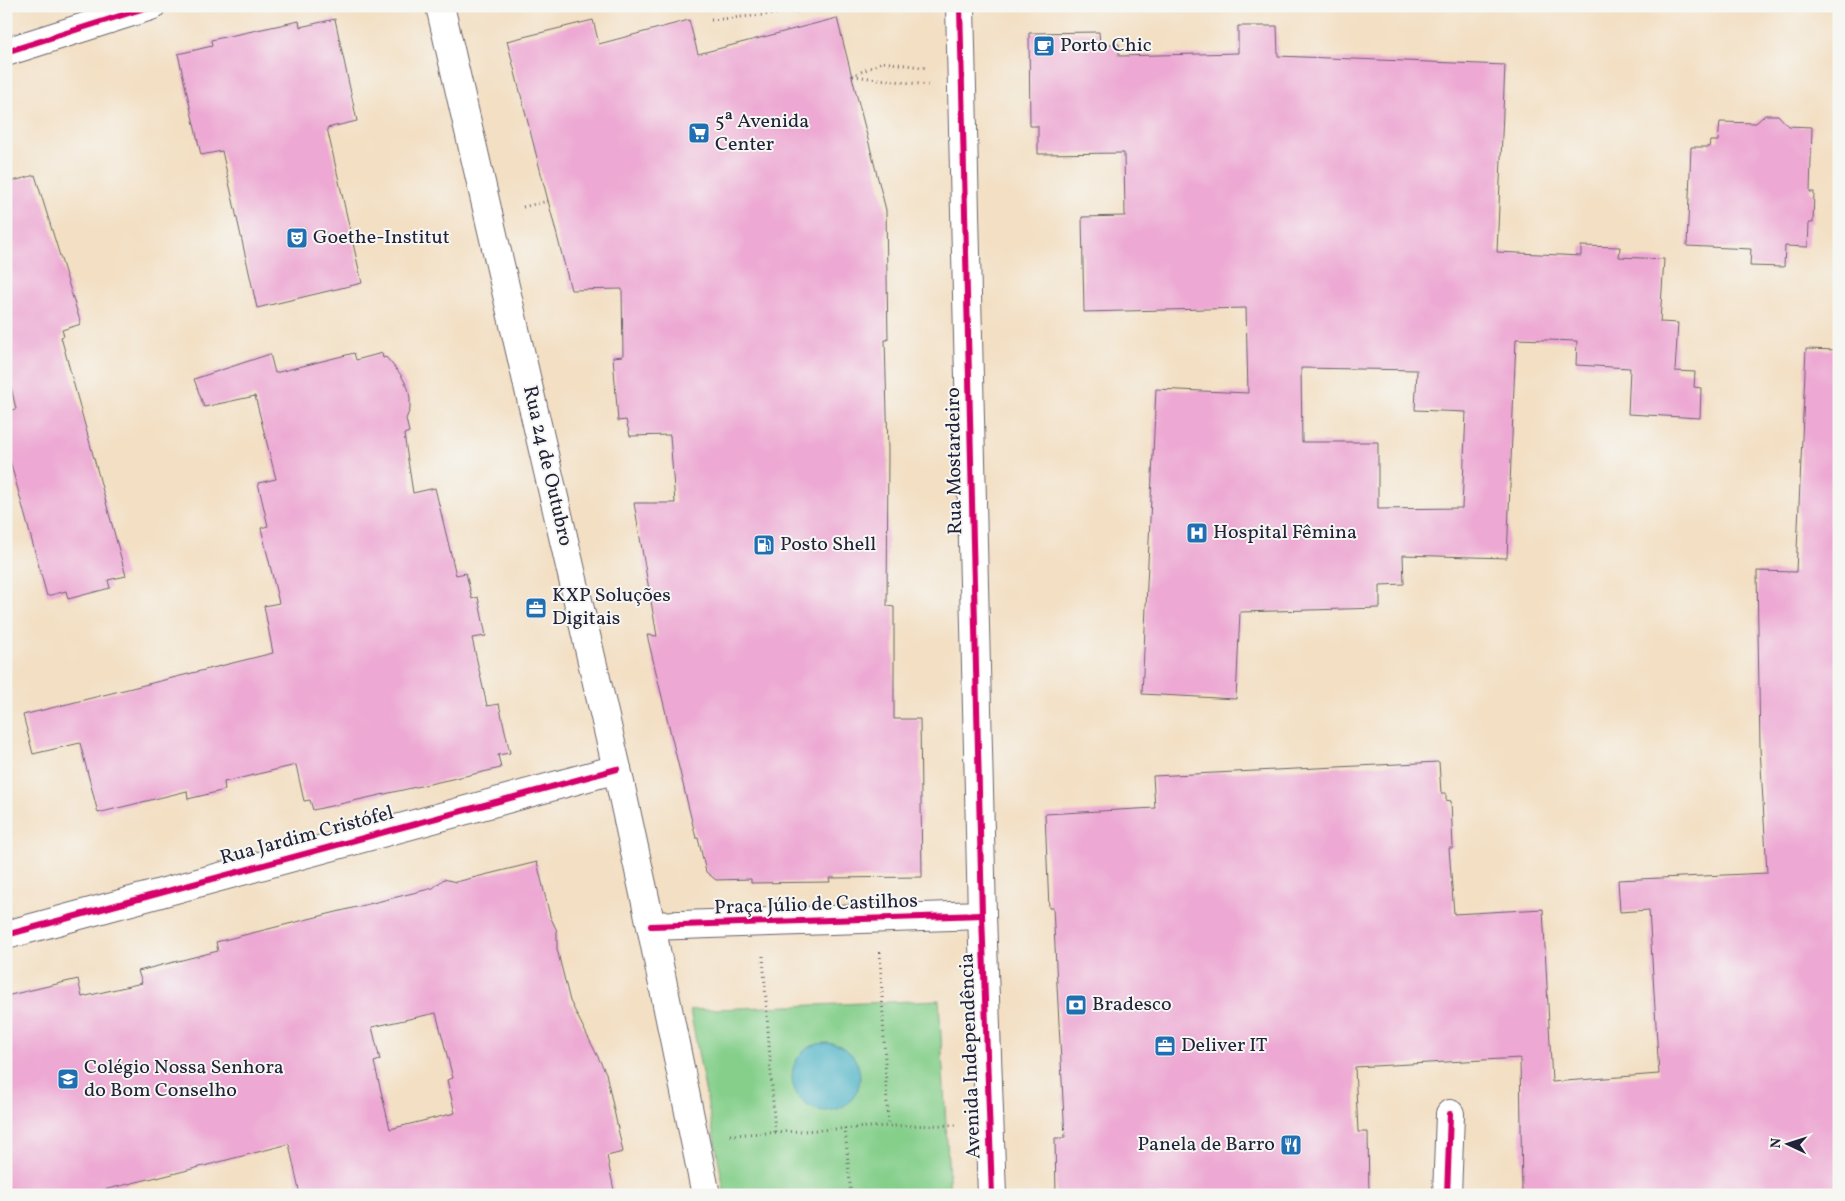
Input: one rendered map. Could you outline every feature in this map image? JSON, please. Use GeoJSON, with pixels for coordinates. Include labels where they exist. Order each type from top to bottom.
{"type":"FeatureCollection","features":[{"type":"Feature","properties":{"kind":"main road"},"geometry":{"type":"LineString","coordinates":[[6,52],[151,6]]}},
{"type":"Feature","properties":{"kind":"main road","name":"Rua 24 de Outubro"},"geometry":{"type":"LineString","coordinates":[[440,6],[652,926]]}},
{"type":"Feature","properties":{"kind":"main road","name":"Rua Mostardeiro"},"geometry":{"type":"LineString","coordinates":[[960,8],[982,915]]}},
{"type":"Feature","properties":{"kind":"main road","name":"Rua Jardim Cristófel"},"geometry":{"type":"LineString","coordinates":[[6,935],[617,770]]}},
{"type":"Feature","properties":{"kind":"main road","name":"Praça Júlio de Castilhos"},"geometry":{"type":"LineString","coordinates":[[652,926],[982,915]]}},
{"type":"Feature","properties":{"kind":"main road","name":"Avenida Independência"},"geometry":{"type":"LineString","coordinates":[[982,915],[992,1195]]}},
{"type":"Feature","properties":{"kind":"main road"},"geometry":{"type":"LineString","coordinates":[[652,926],[706,1195]]}},
{"type":"Feature","properties":{"kind":"main road"},"geometry":{"type":"LineString","coordinates":[[1447,1195],[1450,1114]]}},
{"type":"Feature","properties":{"kind":"path"},"geometry":{"type":"LineString","coordinates":[[711,20],[835,8],[960,8]]}},
{"type":"Feature","properties":{"kind":"path"},"geometry":{"type":"LineString","coordinates":[[883,62],[961,81],[852,76],[883,62]]}},
{"type":"Feature","properties":{"kind":"path"},"geometry":{"type":"LineString","coordinates":[[878,919],[888,1126]]}},
{"type":"Feature","properties":{"kind":"path"},"geometry":{"type":"LineString","coordinates":[[760,923],[775,1133]]}},
{"type":"Feature","properties":{"kind":"path"},"geometry":{"type":"LineString","coordinates":[[694,1137],[888,1126],[991,1125]]}},
{"type":"Feature","properties":{"kind":"path"},"geometry":{"type":"LineString","coordinates":[[845,1128],[852,1195]]}},
{"type":"Feature","properties":{"kind":"green space"},"geometry":{"type":"Polygon","coordinates":[[[939,1000],[950,1195],[725,1195],[690,1010],[939,1000]]]}},
{"type":"Feature","properties":{"kind":"water"},"geometry":{"type":"Polygon","coordinates":[[[826,1043],[839,1046],[850,1053],[857,1064],[860,1077],[857,1090],[850,1101],[839,1108],[826,1111],[813,1108],[802,1101],[795,1090],[792,1077],[795,1064],[802,1053],[813,1046],[826,1043]]]}},
{"type":"Feature","properties":{"kind":"building"},"geometry":{"type":"Polygon","coordinates":[[[837,18],[886,210],[888,340],[885,340],[888,450],[887,606],[894,607],[894,719],[920,719],[922,877],[829,878],[830,882],[751,883],[751,879],[716,880],[706,872],[698,838],[696,838],[647,635],[657,636],[634,503],[675,503],[670,435],[630,436],[626,420],[618,421],[613,357],[623,356],[622,289],[571,290],[507,41],[593,20],[599,44],[689,20],[698,54],[837,18]]]}},
{"type":"Feature","properties":{"kind":"building"},"geometry":{"type":"Polygon","coordinates":[[[335,19],[357,121],[327,128],[362,283],[257,308],[222,151],[201,155],[178,54],[212,46],[211,40],[299,21],[300,27],[335,19]]]}},
{"type":"Feature","properties":{"kind":"building"},"geometry":{"type":"Polygon","coordinates":[[[1238,26],[1277,26],[1278,56],[1505,65],[1497,252],[1581,256],[1581,246],[1620,247],[1619,257],[1664,259],[1660,322],[1678,323],[1675,371],[1695,372],[1694,387],[1701,388],[1700,418],[1628,414],[1630,368],[1576,365],[1577,341],[1516,339],[1507,558],[1403,555],[1404,584],[1380,585],[1380,608],[1240,612],[1236,699],[1142,694],[1156,389],[1248,393],[1246,308],[1084,312],[1082,217],[1125,216],[1124,153],[1038,154],[1038,126],[1030,126],[1029,33],[1099,32],[1100,44],[1119,44],[1119,56],[1238,53],[1238,26]],[[1301,368],[1302,442],[1378,442],[1378,509],[1462,508],[1466,412],[1415,410],[1417,370],[1301,368]]]}},
{"type":"Feature","properties":{"kind":"building"},"geometry":{"type":"Polygon","coordinates":[[[1765,115],[1778,115],[1788,126],[1812,127],[1810,192],[1814,192],[1813,223],[1809,223],[1808,247],[1785,246],[1784,267],[1750,266],[1751,249],[1687,246],[1691,147],[1709,147],[1710,141],[1718,141],[1720,122],[1756,123],[1765,115]]]}},
{"type":"Feature","properties":{"kind":"building"},"geometry":{"type":"Polygon","coordinates":[[[35,175],[81,324],[62,330],[64,336],[61,337],[126,576],[108,580],[110,588],[68,599],[66,591],[47,596],[6,446],[6,411],[16,409],[6,365],[6,183],[35,175]]]}},
{"type":"Feature","properties":{"kind":"building"},"geometry":{"type":"Polygon","coordinates":[[[1806,349],[1839,350],[1839,1195],[1522,1195],[1520,1058],[1355,1067],[1358,1132],[1368,1132],[1369,1195],[1056,1195],[1055,1138],[1065,1138],[1053,908],[1049,908],[1045,814],[1155,808],[1153,776],[1439,762],[1441,793],[1446,793],[1446,800],[1451,801],[1453,848],[1449,848],[1454,914],[1543,909],[1552,1082],[1659,1074],[1649,910],[1620,912],[1618,880],[1767,873],[1760,748],[1757,571],[1796,572],[1806,349]]]}},
{"type":"Feature","properties":{"kind":"building"},"geometry":{"type":"Polygon","coordinates":[[[354,353],[356,360],[382,353],[383,358],[386,357],[401,375],[408,388],[410,409],[406,419],[409,432],[404,434],[413,493],[435,488],[456,575],[466,573],[472,599],[478,597],[486,636],[472,638],[487,706],[499,704],[510,753],[498,755],[501,768],[313,810],[310,800],[304,801],[296,765],[224,782],[225,790],[188,799],[187,791],[98,813],[80,743],[33,754],[23,715],[273,653],[264,606],[279,603],[261,528],[268,526],[258,483],[276,479],[255,396],[204,407],[194,379],[270,354],[275,373],[354,353]]]}},
{"type":"Feature","properties":{"kind":"building"},"geometry":{"type":"Polygon","coordinates":[[[537,862],[550,916],[557,931],[557,949],[570,1001],[606,1073],[623,1152],[607,1156],[615,1195],[300,1195],[289,1144],[83,1195],[6,1195],[6,996],[78,979],[82,997],[142,983],[138,971],[218,951],[216,942],[433,888],[444,879],[456,882],[537,862]],[[436,1013],[372,1027],[380,1060],[374,1062],[390,1129],[455,1113],[447,1080],[453,1078],[436,1013]]]}},
{"type":"Feature","properties":{"kind":"cycle path"},"geometry":{"type":"LineString","coordinates":[[6,52],[151,6]]}},
{"type":"Feature","properties":{"kind":"cycle path"},"geometry":{"type":"LineString","coordinates":[[960,6],[982,915],[992,1195]]}},
{"type":"Feature","properties":{"kind":"cycle path"},"geometry":{"type":"LineString","coordinates":[[6,935],[617,769]]}},
{"type":"Feature","properties":{"kind":"cycle path"},"geometry":{"type":"LineString","coordinates":[[651,926],[982,915]]}},
{"type":"Feature","properties":{"kind":"cycle path"},"geometry":{"type":"LineString","coordinates":[[1447,1195],[1450,1114]]}},
{"type":"Feature","properties":{"kind":"place","name":"Porto Chic"},"geometry":{"type":"Point","coordinates":[1044,46]}},
{"type":"Feature","properties":{"kind":"place","name":"5ª Avenida Center"},"geometry":{"type":"Point","coordinates":[699,133]}},
{"type":"Feature","properties":{"kind":"place","name":"Goethe-Institut"},"geometry":{"type":"Point","coordinates":[297,238]}},
{"type":"Feature","properties":{"kind":"place","name":"Hospital Fêmina"},"geometry":{"type":"Point","coordinates":[1197,533]}},
{"type":"Feature","properties":{"kind":"place","name":"Posto Shell"},"geometry":{"type":"Point","coordinates":[764,545]}},
{"type":"Feature","properties":{"kind":"place","name":"KXP Soluções Digitais"},"geometry":{"type":"Point","coordinates":[536,608]}},
{"type":"Feature","properties":{"kind":"place","name":"Bradesco"},"geometry":{"type":"Point","coordinates":[1076,1005]}},
{"type":"Feature","properties":{"kind":"place","name":"Deliver IT"},"geometry":{"type":"Point","coordinates":[1165,1046]}},
{"type":"Feature","properties":{"kind":"place","name":"Colégio Nossa Senhora do Bom Conselho"},"geometry":{"type":"Point","coordinates":[68,1079]}},
{"type":"Feature","properties":{"kind":"place","name":"Panela de Barro"},"geometry":{"type":"Point","coordinates":[1291,1145]}}]}
